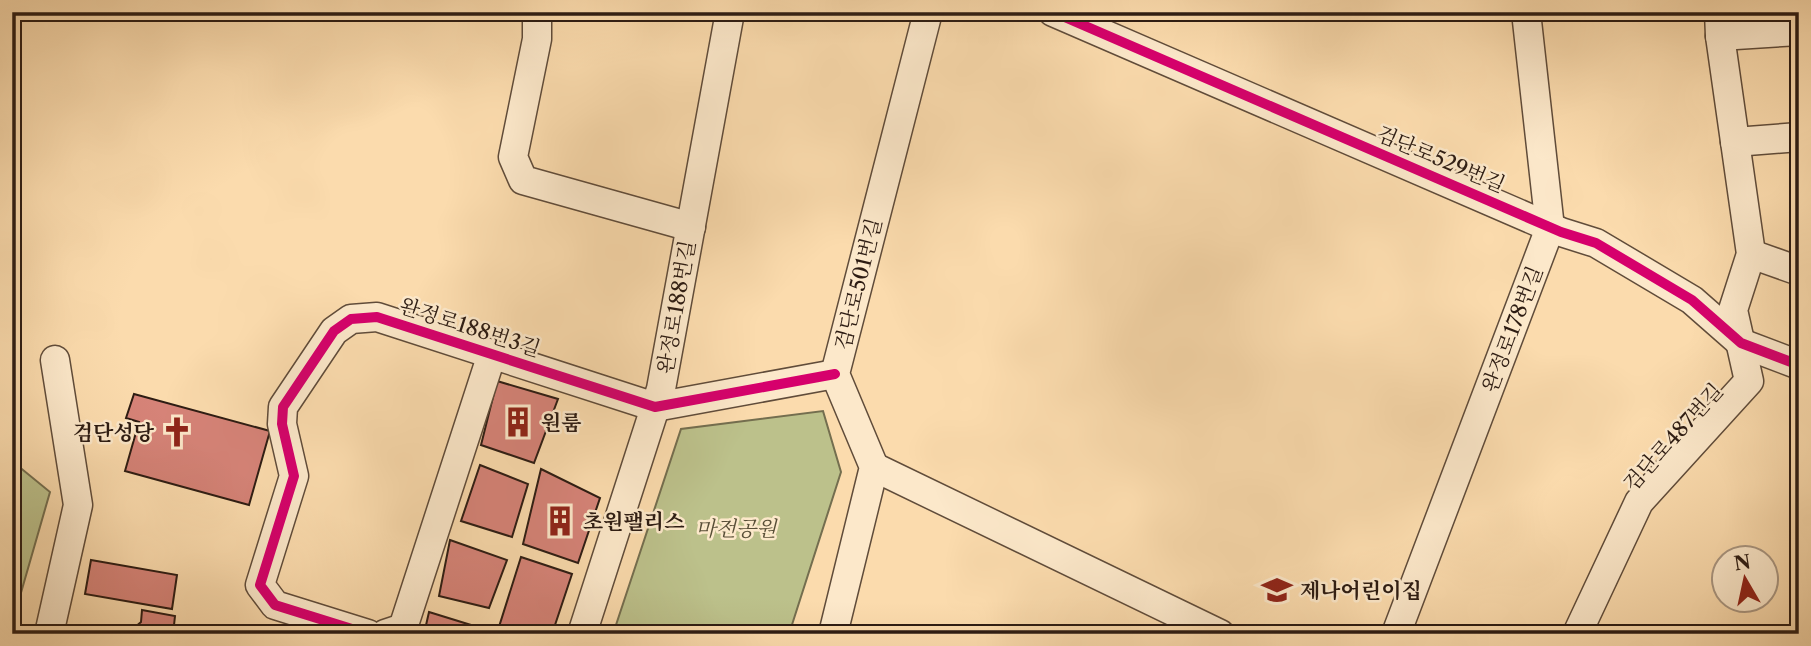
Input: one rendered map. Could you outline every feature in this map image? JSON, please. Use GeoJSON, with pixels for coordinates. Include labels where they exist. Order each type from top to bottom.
{"type":"FeatureCollection","features":[{"type":"Feature","properties":{"kind":"street"},"geometry":{"type":"LineString","coordinates":[[537,12],[537,39],[513,158],[523,180],[691,227]]}},
{"type":"Feature","properties":{"kind":"street","name":"완정로188번길"},"geometry":{"type":"LineString","coordinates":[[582,634],[655,407],[730,12]]}},
{"type":"Feature","properties":{"kind":"street","name":"검단로501번길"},"geometry":{"type":"LineString","coordinates":[[874,467],[835,374],[928,12]]}},
{"type":"Feature","properties":{"kind":"street","name":"검단로529번길"},"geometry":{"type":"LineString","coordinates":[[1053,12],[1550,228],[1596,243],[1692,300],[1741,343],[1799,365]]}},
{"type":"Feature","properties":{"kind":"street","name":"완정로178번길"},"geometry":{"type":"LineString","coordinates":[[1396,634],[1550,228],[1526,12]]}},
{"type":"Feature","properties":{"kind":"street"},"geometry":{"type":"LineString","coordinates":[[1719,24],[1799,31]]}},
{"type":"Feature","properties":{"kind":"street","name":"검단로487번길"},"geometry":{"type":"LineString","coordinates":[[1577,634],[1639,502],[1749,381],[1733,310],[1751,254],[1719,24]]}},
{"type":"Feature","properties":{"kind":"street"},"geometry":{"type":"LineString","coordinates":[[1735,142],[1799,137]]}},
{"type":"Feature","properties":{"kind":"street"},"geometry":{"type":"LineString","coordinates":[[1751,254],[1799,271]]}},
{"type":"Feature","properties":{"kind":"street","name":"완정로188번3길"},"geometry":{"type":"LineString","coordinates":[[368,634],[322,627],[275,605],[260,585],[294,476],[282,424],[283,407],[334,331],[351,319],[377,317],[655,407]]}},
{"type":"Feature","properties":{"kind":"street","name":"완정로188번3길"},"geometry":{"type":"LineString","coordinates":[[385,634],[404,628],[492,354]]}},
{"type":"Feature","properties":{"kind":"street"},"geometry":{"type":"LineString","coordinates":[[49,634],[78,505],[55,360]]}},
{"type":"Feature","properties":{"kind":"street"},"geometry":{"type":"LineString","coordinates":[[655,407],[835,374]]}},
{"type":"Feature","properties":{"kind":"street"},"geometry":{"type":"LineString","coordinates":[[833,634],[874,467],[1220,634]]}},
{"type":"Feature","properties":{"kind":"green space","name":"마전공원"},"geometry":{"type":"Polygon","coordinates":[[[823,411],[841,472],[789,634],[613,634],[681,429],[823,411]]]}},
{"type":"Feature","properties":{"kind":"green space"},"geometry":{"type":"Polygon","coordinates":[[[12,461],[50,492],[12,624],[12,461]]]}},
{"type":"Feature","properties":{"kind":"building","name":"원룸"},"geometry":{"type":"Polygon","coordinates":[[[497,381],[558,399],[534,463],[481,445],[497,381]]]}},
{"type":"Feature","properties":{"kind":"building"},"geometry":{"type":"Polygon","coordinates":[[[134,394],[270,431],[249,505],[125,471],[139,422],[126,418],[134,394]]]}},
{"type":"Feature","properties":{"kind":"building"},"geometry":{"type":"Polygon","coordinates":[[[480,465],[528,484],[512,537],[461,521],[480,465]]]}},
{"type":"Feature","properties":{"kind":"building","name":"초원팰리스"},"geometry":{"type":"Polygon","coordinates":[[[541,469],[600,498],[578,563],[523,544],[541,469]]]}},
{"type":"Feature","properties":{"kind":"building"},"geometry":{"type":"Polygon","coordinates":[[[450,540],[507,560],[489,608],[439,596],[450,540]]]}},
{"type":"Feature","properties":{"kind":"building"},"geometry":{"type":"Polygon","coordinates":[[[521,557],[572,574],[552,634],[509,634],[498,630],[521,557]]]}},
{"type":"Feature","properties":{"kind":"building"},"geometry":{"type":"Polygon","coordinates":[[[91,560],[177,575],[172,609],[85,594],[91,560]]]}},
{"type":"Feature","properties":{"kind":"building"},"geometry":{"type":"Polygon","coordinates":[[[142,610],[175,616],[173,634],[127,634],[141,622],[142,610]]]}},
{"type":"Feature","properties":{"kind":"building"},"geometry":{"type":"Polygon","coordinates":[[[429,612],[484,629],[483,634],[424,634],[429,612]]]}},
{"type":"Feature","properties":{"kind":"cycle path"},"geometry":{"type":"LineString","coordinates":[[1053,12],[1561,232],[1596,243],[1692,300],[1741,343],[1799,365]]}},
{"type":"Feature","properties":{"kind":"cycle path"},"geometry":{"type":"LineString","coordinates":[[368,634],[275,605],[260,585],[294,476],[282,424],[283,407],[334,331],[351,319],[377,317],[655,407],[835,374]]}},
{"type":"Feature","properties":{"kind":"place","name":"원룸"},"geometry":{"type":"Point","coordinates":[518,422]}},
{"type":"Feature","properties":{"kind":"place","name":"검단성당"},"geometry":{"type":"Point","coordinates":[177,432]}},
{"type":"Feature","properties":{"kind":"place","name":"초원팰리스"},"geometry":{"type":"Point","coordinates":[560,521]}},
{"type":"Feature","properties":{"kind":"place","name":"제나어린이집"},"geometry":{"type":"Point","coordinates":[1277,590]}}]}
